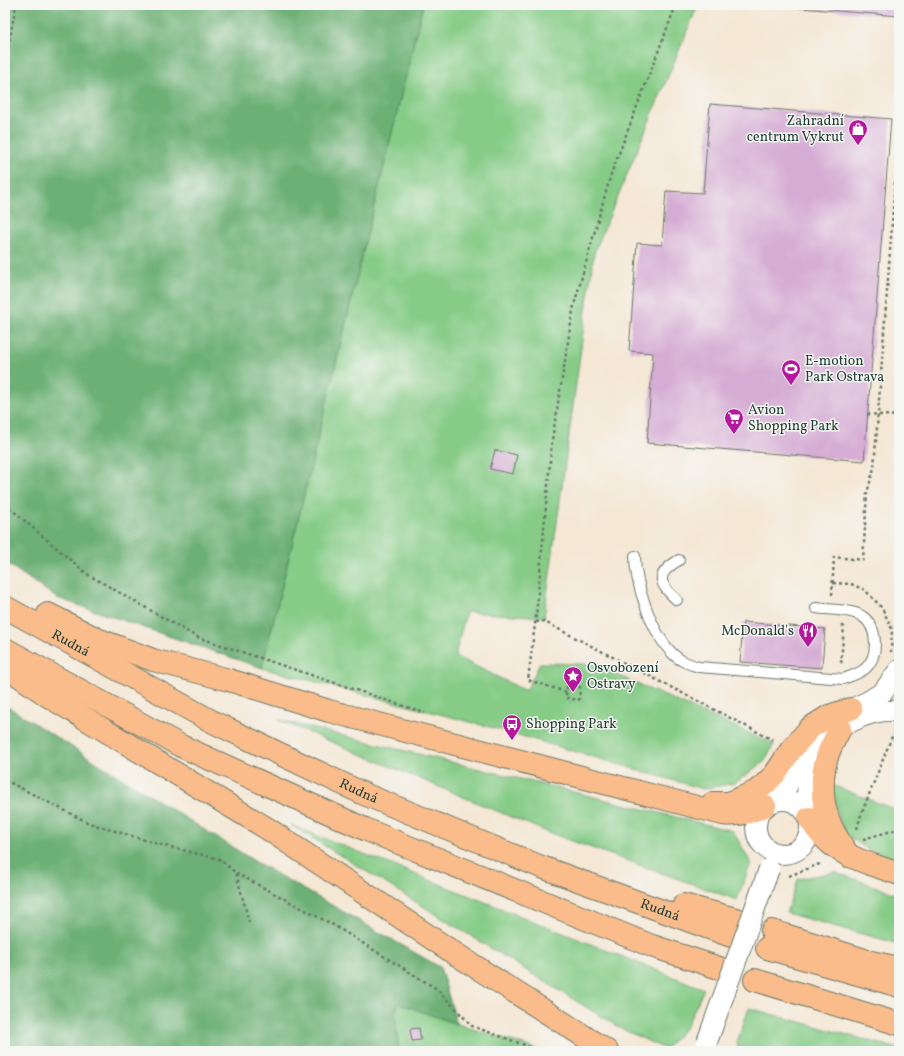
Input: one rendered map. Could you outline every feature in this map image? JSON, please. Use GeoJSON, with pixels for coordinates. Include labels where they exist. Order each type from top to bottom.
{"type":"FeatureCollection","features":[{"type":"Feature","properties":{"kind":"highway"},"geometry":{"type":"LineString","coordinates":[[5,595],[25,602],[97,639],[153,660],[229,680],[329,711],[723,814],[744,814],[773,803]]}},
{"type":"Feature","properties":{"kind":"highway","name":"Rudná"},"geometry":{"type":"LineString","coordinates":[[5,607],[214,722],[364,794],[540,866],[734,928]]}},
{"type":"Feature","properties":{"kind":"highway"},"geometry":{"type":"LineString","coordinates":[[5,649],[181,746],[366,830],[652,946],[719,968]]}},
{"type":"Feature","properties":{"kind":"highway"},"geometry":{"type":"LineString","coordinates":[[5,666],[48,696],[268,829],[454,953],[607,1051]]}},
{"type":"Feature","properties":{"kind":"highway"},"geometry":{"type":"LineString","coordinates":[[675,801],[729,803],[755,792],[775,774],[791,750],[810,728],[829,716],[851,709]]}},
{"type":"Feature","properties":{"kind":"highway"},"geometry":{"type":"LineString","coordinates":[[840,729],[828,754],[823,775],[824,798],[827,817],[835,835],[849,856]]}},
{"type":"Feature","properties":{"kind":"highway"},"geometry":{"type":"LineString","coordinates":[[806,813],[816,830],[836,849],[849,856],[899,874]]}},
{"type":"Feature","properties":{"kind":"highway"},"geometry":{"type":"LineString","coordinates":[[899,968],[769,939],[899,986]]}},
{"type":"Feature","properties":{"kind":"highway"},"geometry":{"type":"LineString","coordinates":[[755,980],[899,1024]]}},
{"type":"Feature","properties":{"kind":"street"},"geometry":{"type":"LineString","coordinates":[[773,861],[767,848],[760,840],[756,830],[759,815],[773,803],[793,775],[818,734],[832,720],[883,692],[894,664]]}},
{"type":"Feature","properties":{"kind":"street"},"geometry":{"type":"LineString","coordinates":[[707,1046],[773,861],[782,854],[797,850],[805,843],[810,833],[806,813],[811,773],[818,756],[827,741],[840,729],[857,719],[891,710],[899,711]]}},
{"type":"Feature","properties":{"kind":"street"},"geometry":{"type":"LineString","coordinates":[[773,803],[785,800],[795,802],[806,813]]}},
{"type":"Feature","properties":{"kind":"lane"},"geometry":{"type":"LineString","coordinates":[[635,556],[635,568],[639,583],[656,632],[672,654],[682,661],[699,667],[843,679],[857,674],[866,668],[871,660],[875,647],[870,625],[861,616],[849,612],[816,608]]}},
{"type":"Feature","properties":{"kind":"lane"},"geometry":{"type":"LineString","coordinates":[[677,600],[666,591],[662,584],[661,577],[663,572],[668,567],[679,560]]}},
{"type":"Feature","properties":{"kind":"path"},"geometry":{"type":"LineString","coordinates":[[5,64],[16,5]]}},
{"type":"Feature","properties":{"kind":"path"},"geometry":{"type":"LineString","coordinates":[[566,692],[528,680],[536,622],[552,440],[574,305],[611,174],[676,5]]}},
{"type":"Feature","properties":{"kind":"path"},"geometry":{"type":"LineString","coordinates":[[849,677],[841,661],[844,627],[838,618],[830,617],[834,557],[862,560],[867,493],[874,468],[895,183],[899,176]]}},
{"type":"Feature","properties":{"kind":"path"},"geometry":{"type":"LineString","coordinates":[[868,414],[899,416]]}},
{"type":"Feature","properties":{"kind":"path"},"geometry":{"type":"LineString","coordinates":[[5,504],[86,574],[197,637],[429,714]]}},
{"type":"Feature","properties":{"kind":"path"},"geometry":{"type":"LineString","coordinates":[[833,583],[851,584],[865,590],[882,608],[892,629],[892,651],[894,664]]}},
{"type":"Feature","properties":{"kind":"path"},"geometry":{"type":"LineString","coordinates":[[536,622],[543,622],[773,740]]}},
{"type":"Feature","properties":{"kind":"path"},"geometry":{"type":"LineString","coordinates":[[567,686],[580,687],[579,700],[566,698],[566,692],[567,686]]}},
{"type":"Feature","properties":{"kind":"path"},"geometry":{"type":"LineString","coordinates":[[861,815],[894,734],[899,735]]}},
{"type":"Feature","properties":{"kind":"path"},"geometry":{"type":"LineString","coordinates":[[5,780],[89,823],[158,844],[219,859],[236,873],[335,926],[437,989],[472,1026],[541,1051]]}},
{"type":"Feature","properties":{"kind":"path"},"geometry":{"type":"LineString","coordinates":[[236,873],[249,922]]}},
{"type":"Feature","properties":{"kind":"green space"},"geometry":{"type":"Polygon","coordinates":[[[5,5],[423,5],[262,668],[57,598],[5,562],[5,5]]]}},
{"type":"Feature","properties":{"kind":"green space"},"geometry":{"type":"Polygon","coordinates":[[[423,5],[698,5],[594,253],[544,617],[466,612],[455,656],[526,691],[540,663],[592,664],[774,744],[765,761],[735,783],[703,789],[501,730],[262,668],[423,5]]]}},
{"type":"Feature","properties":{"kind":"green space"},"geometry":{"type":"Polygon","coordinates":[[[5,705],[256,862],[440,967],[457,1024],[398,1003],[395,1015],[399,1051],[5,1051],[5,705]]]}},
{"type":"Feature","properties":{"kind":"green space"},"geometry":{"type":"Polygon","coordinates":[[[279,720],[733,831],[751,863],[737,900],[547,832],[279,720]]]}},
{"type":"Feature","properties":{"kind":"green space"},"geometry":{"type":"Polygon","coordinates":[[[832,785],[899,811],[899,861],[867,849],[846,834],[833,799],[832,785]]]}},
{"type":"Feature","properties":{"kind":"green space"},"geometry":{"type":"Polygon","coordinates":[[[291,825],[704,989],[686,1027],[665,1049],[620,1028],[291,825]]]}},
{"type":"Feature","properties":{"kind":"green space"},"geometry":{"type":"Polygon","coordinates":[[[835,872],[899,895],[899,944],[786,913],[798,879],[835,872]]]}},
{"type":"Feature","properties":{"kind":"green space"},"geometry":{"type":"Polygon","coordinates":[[[398,1003],[457,1024],[543,1051],[399,1051],[395,1015],[398,1003]]]}},
{"type":"Feature","properties":{"kind":"green space"},"geometry":{"type":"Polygon","coordinates":[[[749,1008],[899,1049],[899,1051],[738,1051],[737,1042],[749,1008]]]}},
{"type":"Feature","properties":{"kind":"building"},"geometry":{"type":"Polygon","coordinates":[[[899,5],[899,16],[776,6],[899,5]]]}},
{"type":"Feature","properties":{"kind":"building"},"geometry":{"type":"Polygon","coordinates":[[[710,104],[891,119],[864,461],[647,443],[653,353],[629,351],[637,243],[662,245],[666,191],[703,193],[710,104]]]}},
{"type":"Feature","properties":{"kind":"building"},"geometry":{"type":"Polygon","coordinates":[[[495,450],[517,455],[513,474],[490,469],[495,450]]]}},
{"type":"Feature","properties":{"kind":"building"},"geometry":{"type":"Polygon","coordinates":[[[743,622],[825,629],[822,668],[740,662],[743,622]]]}},
{"type":"Feature","properties":{"kind":"building"},"geometry":{"type":"Polygon","coordinates":[[[419,1028],[421,1040],[412,1041],[410,1029],[419,1028]]]}},
{"type":"Feature","properties":{"kind":"place","name":"Zahradní centrum Vykrut"},"geometry":{"type":"Point","coordinates":[858,146]}},
{"type":"Feature","properties":{"kind":"place","name":"E-motion Park Ostrava"},"geometry":{"type":"Point","coordinates":[791,386]}},
{"type":"Feature","properties":{"kind":"place","name":"Avion Shopping Park"},"geometry":{"type":"Point","coordinates":[734,435]}},
{"type":"Feature","properties":{"kind":"place","name":"McDonald's"},"geometry":{"type":"Point","coordinates":[808,648]}},
{"type":"Feature","properties":{"kind":"place","name":"Osvobození Ostravy"},"geometry":{"type":"Point","coordinates":[573,693]}},
{"type":"Feature","properties":{"kind":"place","name":"Shopping Park"},"geometry":{"type":"Point","coordinates":[512,741]}}]}
